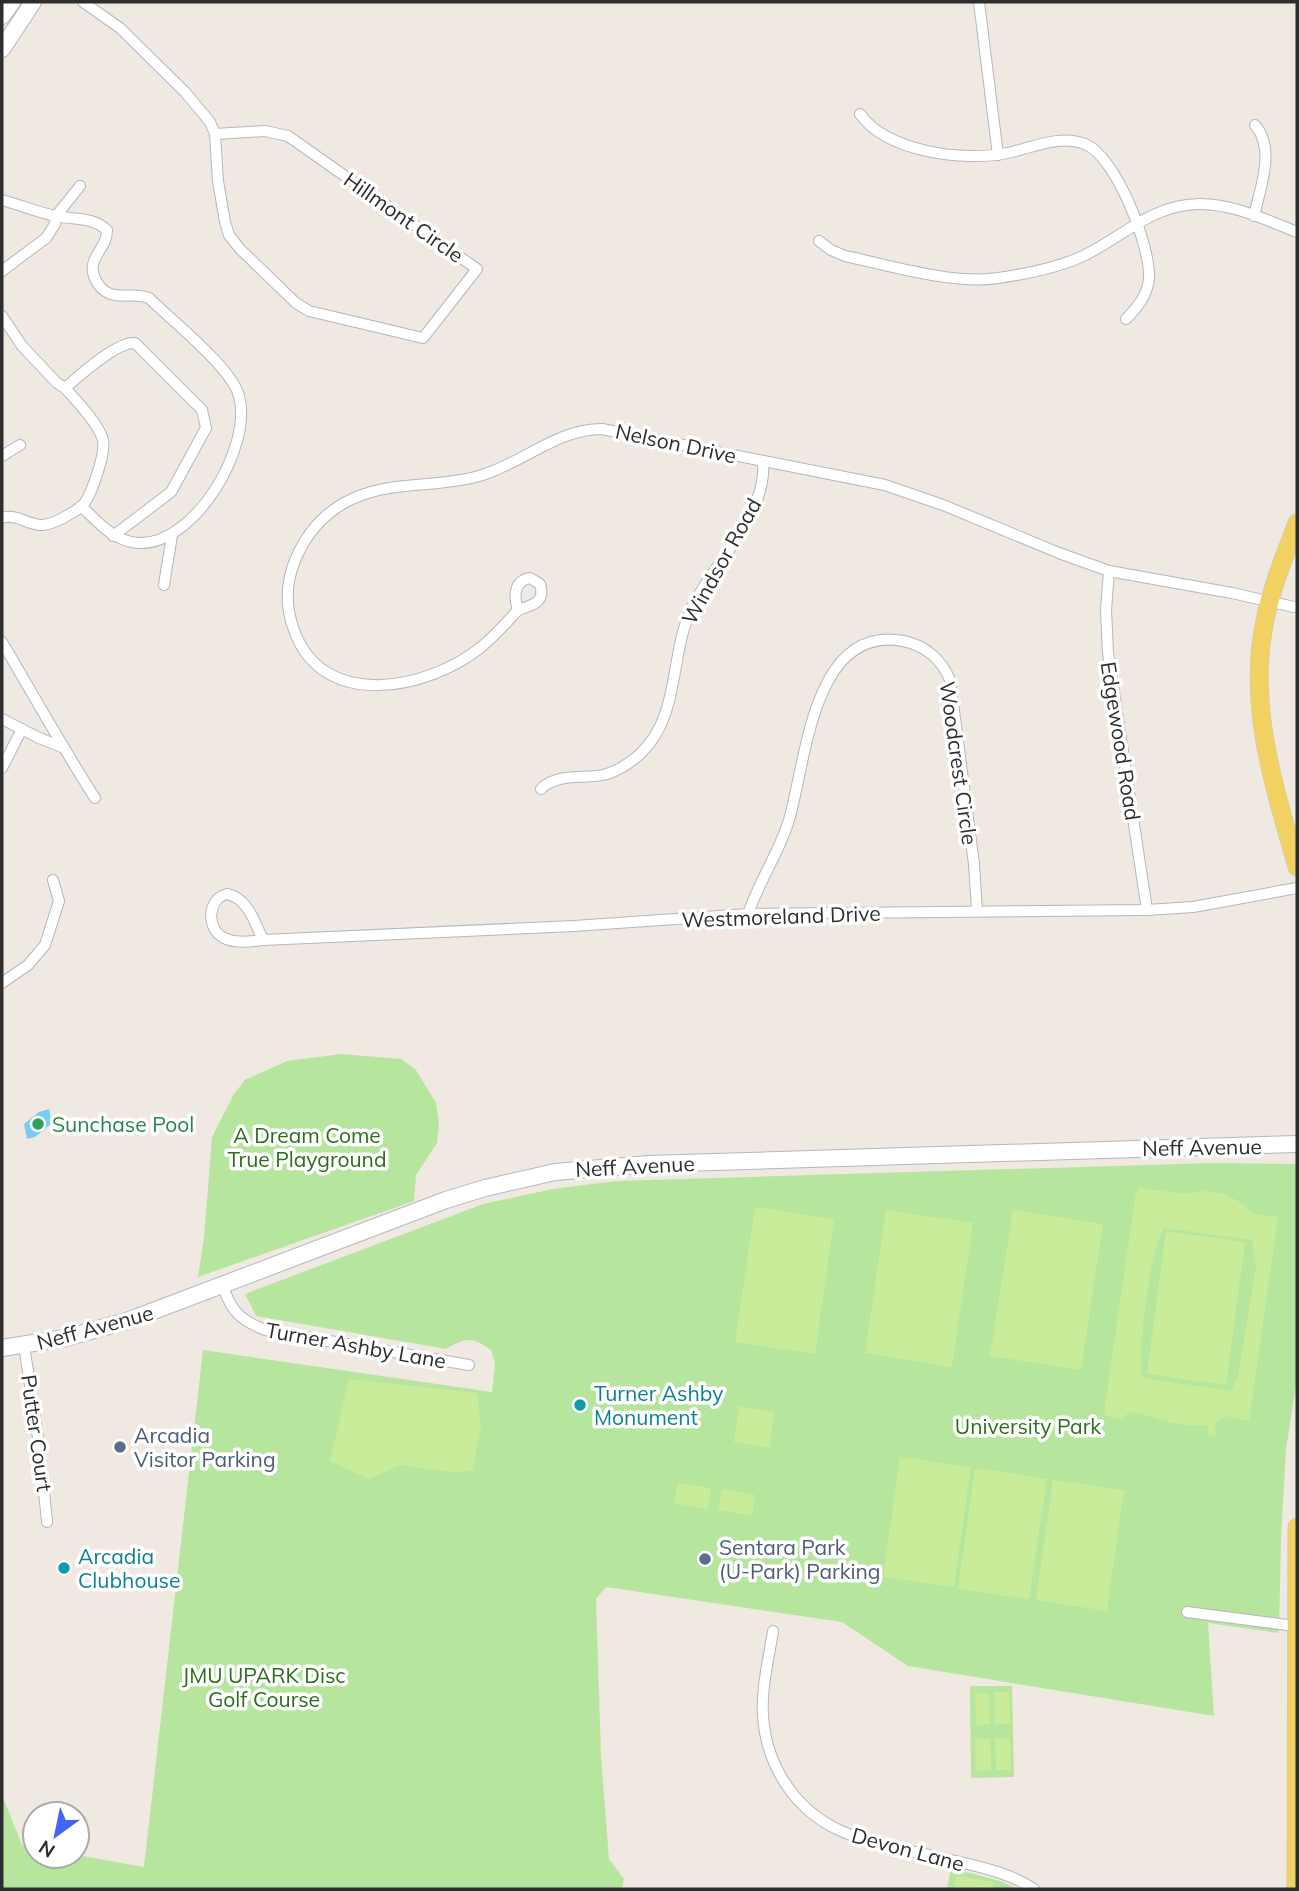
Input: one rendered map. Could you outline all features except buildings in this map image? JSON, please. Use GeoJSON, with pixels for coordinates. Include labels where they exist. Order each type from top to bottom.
{"type":"FeatureCollection","features":[{"type":"Feature","properties":{"kind":"main road"},"geometry":{"type":"LineString","coordinates":[[2,16],[12,2]]}},
{"type":"Feature","properties":{"kind":"main road"},"geometry":{"type":"LineString","coordinates":[[2,48],[33,2]]}},
{"type":"Feature","properties":{"kind":"main road"},"geometry":{"type":"LineString","coordinates":[[1297,523],[1270,600],[1259,663],[1261,722],[1265,749],[1297,867]]}},
{"type":"Feature","properties":{"kind":"main road","name":"Neff Avenue"},"geometry":{"type":"LineString","coordinates":[[2,1348],[109,1327],[455,1197],[503,1183],[580,1168],[1297,1144]]}},
{"type":"Feature","properties":{"kind":"main road"},"geometry":{"type":"LineString","coordinates":[[1296,1889],[1297,1527]]}},
{"type":"Feature","properties":{"kind":"street","name":"Hillmont Circle"},"geometry":{"type":"LineString","coordinates":[[83,2],[120,28],[199,107],[215,134],[218,181],[229,234],[296,303],[309,312],[423,338],[477,269],[288,136],[265,131],[215,134]]}},
{"type":"Feature","properties":{"kind":"street"},"geometry":{"type":"LineString","coordinates":[[979,2],[998,155]]}},
{"type":"Feature","properties":{"kind":"street"},"geometry":{"type":"LineString","coordinates":[[860,114],[876,131],[920,148],[957,156],[998,155],[1054,142],[1071,141],[1086,144],[1099,153],[1138,222],[1148,268],[1149,280],[1141,302],[1126,319]]}},
{"type":"Feature","properties":{"kind":"street"},"geometry":{"type":"LineString","coordinates":[[1254,216],[1265,156],[1262,134],[1255,125]]}},
{"type":"Feature","properties":{"kind":"street"},"geometry":{"type":"LineString","coordinates":[[2,271],[46,238],[55,224],[55,216],[80,186]]}},
{"type":"Feature","properties":{"kind":"street"},"geometry":{"type":"LineString","coordinates":[[2,200],[55,216],[93,221],[107,230],[107,239],[94,262],[94,278],[103,289],[114,295],[137,293],[149,298],[225,372],[239,394],[241,420],[235,448],[219,481],[196,516],[172,536],[139,543],[113,536],[81,506]]}},
{"type":"Feature","properties":{"kind":"street"},"geometry":{"type":"LineString","coordinates":[[820,241],[845,256],[962,279],[987,280],[1068,262],[1094,250],[1138,222],[1166,209],[1190,205],[1220,206],[1297,232]]}},
{"type":"Feature","properties":{"kind":"street"},"geometry":{"type":"LineString","coordinates":[[2,316],[22,346],[65,388],[90,418],[103,440],[103,455],[87,498],[81,506],[46,525],[31,523],[16,516],[2,518]]}},
{"type":"Feature","properties":{"kind":"street"},"geometry":{"type":"LineString","coordinates":[[65,388],[101,359],[129,342],[135,343],[202,410],[206,428],[172,492],[113,536]]}},
{"type":"Feature","properties":{"kind":"street","name":"Nelson Drive"},"geometry":{"type":"LineString","coordinates":[[518,610],[482,647],[452,665],[413,681],[369,685],[334,675],[304,650],[290,619],[288,588],[294,563],[306,538],[327,515],[348,501],[381,489],[443,484],[477,477],[509,466],[571,432],[608,429],[885,485],[1109,571],[1270,600],[1294,607]]}},
{"type":"Feature","properties":{"kind":"street"},"geometry":{"type":"LineString","coordinates":[[2,456],[20,445]]}},
{"type":"Feature","properties":{"kind":"street","name":"Windsor Road"},"geometry":{"type":"LineString","coordinates":[[541,789],[552,780],[611,772],[632,761],[652,740],[667,709],[688,617],[698,596],[752,511],[761,485],[763,461]]}},
{"type":"Feature","properties":{"kind":"street"},"geometry":{"type":"LineString","coordinates":[[164,585],[172,536]]}},
{"type":"Feature","properties":{"kind":"street","name":"Edgewood Road"},"geometry":{"type":"LineString","coordinates":[[1109,571],[1106,610],[1109,664],[1147,910]]}},
{"type":"Feature","properties":{"kind":"street","name":"Woodcrest Circle"},"geometry":{"type":"LineString","coordinates":[[748,914],[787,826],[810,726],[829,679],[842,660],[855,649],[867,643],[885,640],[909,642],[929,652],[943,665],[951,685],[974,864],[977,911]]}},
{"type":"Feature","properties":{"kind":"street"},"geometry":{"type":"LineString","coordinates":[[2,642],[47,716],[62,747],[95,798]]}},
{"type":"Feature","properties":{"kind":"street"},"geometry":{"type":"LineString","coordinates":[[2,719],[62,747]]}},
{"type":"Feature","properties":{"kind":"street"},"geometry":{"type":"LineString","coordinates":[[2,768],[22,729]]}},
{"type":"Feature","properties":{"kind":"street"},"geometry":{"type":"LineString","coordinates":[[2,983],[28,965],[45,945],[59,901],[53,880]]}},
{"type":"Feature","properties":{"kind":"street","name":"Westmoreland Drive"},"geometry":{"type":"LineString","coordinates":[[263,940],[239,898],[227,894],[218,898],[211,919],[213,928],[218,934],[238,942],[574,926],[748,914],[1147,910],[1193,907],[1297,887]]}},
{"type":"Feature","properties":{"kind":"street","name":"Turner Ashby Lane"},"geometry":{"type":"LineString","coordinates":[[223,1286],[229,1305],[245,1322],[265,1331],[469,1365]]}},
{"type":"Feature","properties":{"kind":"street","name":"Putter Court"},"geometry":{"type":"LineString","coordinates":[[24,1345],[40,1451],[47,1522]]}},
{"type":"Feature","properties":{"kind":"street"},"geometry":{"type":"LineString","coordinates":[[1187,1612],[1295,1626]]}},
{"type":"Feature","properties":{"kind":"street","name":"Devon Lane"},"geometry":{"type":"LineString","coordinates":[[773,1631],[764,1695],[765,1731],[779,1773],[802,1804],[825,1822],[850,1835],[1000,1872],[1034,1889]]}},
{"type":"Feature","properties":{"kind":"green space","name":"A Dream Come True Playground"},"geometry":{"type":"Polygon","coordinates":[[[341,1054],[401,1059],[416,1070],[436,1103],[439,1123],[437,1143],[416,1175],[414,1201],[198,1277],[212,1137],[234,1094],[245,1080],[287,1061],[341,1054]]]}},
{"type":"Feature","properties":{"kind":"green space","name":"University Park"},"geometry":{"type":"Polygon","coordinates":[[[1212,1163],[1297,1164],[1297,1378],[1286,1449],[1279,1633],[1208,1623],[1214,1716],[908,1666],[842,1622],[606,1587],[596,1599],[601,1756],[609,1859],[624,1879],[622,1889],[2,1889],[2,1795],[21,1842],[21,1870],[91,1870],[91,1858],[144,1867],[203,1350],[492,1392],[495,1364],[491,1350],[474,1341],[459,1342],[446,1349],[256,1316],[245,1294],[483,1204],[553,1189],[617,1181],[1212,1163]]]}},
{"type":"Feature","properties":{"kind":"green space"},"geometry":{"type":"Polygon","coordinates":[[[1140,1188],[1184,1194],[1202,1191],[1224,1194],[1240,1202],[1254,1214],[1278,1217],[1249,1421],[1226,1416],[1215,1422],[1216,1436],[1209,1437],[1207,1425],[1178,1424],[1131,1412],[1120,1419],[1104,1413],[1136,1192],[1140,1188]],[[1164,1228],[1154,1256],[1146,1302],[1142,1347],[1143,1378],[1231,1391],[1238,1376],[1256,1266],[1252,1240],[1164,1228]]]}},
{"type":"Feature","properties":{"kind":"green space"},"geometry":{"type":"Polygon","coordinates":[[[755,1207],[834,1219],[815,1354],[735,1342],[755,1207]]]}},
{"type":"Feature","properties":{"kind":"green space"},"geometry":{"type":"Polygon","coordinates":[[[886,1210],[973,1223],[952,1367],[865,1353],[886,1210]]]}},
{"type":"Feature","properties":{"kind":"green space"},"geometry":{"type":"Polygon","coordinates":[[[1013,1210],[1103,1224],[1081,1370],[990,1356],[1013,1210]]]}},
{"type":"Feature","properties":{"kind":"green space"},"geometry":{"type":"Polygon","coordinates":[[[1166,1231],[1245,1242],[1226,1385],[1147,1374],[1166,1231]]]}},
{"type":"Feature","properties":{"kind":"green space"},"geometry":{"type":"Polygon","coordinates":[[[349,1379],[477,1393],[481,1426],[473,1471],[451,1472],[400,1465],[369,1479],[330,1461],[349,1379]]]}},
{"type":"Feature","properties":{"kind":"green space"},"geometry":{"type":"Polygon","coordinates":[[[739,1406],[775,1412],[769,1448],[734,1442],[739,1406]]]}},
{"type":"Feature","properties":{"kind":"green space"},"geometry":{"type":"Polygon","coordinates":[[[900,1457],[971,1467],[954,1587],[883,1577],[900,1457]]]}},
{"type":"Feature","properties":{"kind":"green space"},"geometry":{"type":"Polygon","coordinates":[[[975,1468],[1047,1479],[1029,1599],[958,1589],[975,1468]]]}},
{"type":"Feature","properties":{"kind":"green space"},"geometry":{"type":"Polygon","coordinates":[[[1053,1480],[1124,1490],[1107,1611],[1036,1600],[1053,1480]]]}},
{"type":"Feature","properties":{"kind":"green space"},"geometry":{"type":"Polygon","coordinates":[[[678,1483],[711,1488],[708,1509],[674,1503],[678,1483]]]}},
{"type":"Feature","properties":{"kind":"green space"},"geometry":{"type":"Polygon","coordinates":[[[722,1489],[755,1495],[752,1516],[718,1510],[722,1489]]]}},
{"type":"Feature","properties":{"kind":"green space"},"geometry":{"type":"Polygon","coordinates":[[[970,1686],[1012,1686],[1014,1777],[971,1778],[970,1686]]]}},
{"type":"Feature","properties":{"kind":"green space"},"geometry":{"type":"Polygon","coordinates":[[[994,1692],[1009,1692],[1010,1724],[995,1724],[994,1692]]]}},
{"type":"Feature","properties":{"kind":"green space"},"geometry":{"type":"Polygon","coordinates":[[[975,1693],[989,1693],[990,1724],[976,1725],[975,1693]]]}},
{"type":"Feature","properties":{"kind":"green space"},"geometry":{"type":"Polygon","coordinates":[[[1010,1738],[1011,1770],[996,1770],[995,1739],[1010,1738]]]}},
{"type":"Feature","properties":{"kind":"green space"},"geometry":{"type":"Polygon","coordinates":[[[975,1739],[990,1739],[991,1770],[976,1771],[975,1739]]]}},
{"type":"Feature","properties":{"kind":"green space"},"geometry":{"type":"Polygon","coordinates":[[[951,1868],[1000,1881],[1017,1889],[947,1889],[951,1868]]]}},
{"type":"Feature","properties":{"kind":"green space"},"geometry":{"type":"Polygon","coordinates":[[[956,1876],[994,1882],[993,1889],[955,1889],[956,1876]]]}},
{"type":"Feature","properties":{"kind":"water","name":"Sunchase Pool"},"geometry":{"type":"Polygon","coordinates":[[[49,1109],[52,1123],[35,1137],[27,1139],[24,1124],[39,1112],[49,1109]]]}},
{"type":"Feature","properties":{"kind":"place","name":"Sunchase Pool"},"geometry":{"type":"Point","coordinates":[38,1124]}},
{"type":"Feature","properties":{"kind":"place","name":"Turner Ashby Monument"},"geometry":{"type":"Point","coordinates":[580,1405]}},
{"type":"Feature","properties":{"kind":"place","name":"Arcadia Visitor Parking"},"geometry":{"type":"Point","coordinates":[120,1447]}},
{"type":"Feature","properties":{"kind":"place","name":"Sentara Park (U-Park) Parking"},"geometry":{"type":"Point","coordinates":[705,1559]}},
{"type":"Feature","properties":{"kind":"place","name":"Arcadia Clubhouse"},"geometry":{"type":"Point","coordinates":[64,1568]}},
{"type":"Feature","properties":{"kind":"park label","name":"JMU UPARK Disc Golf Course"},"geometry":{"type":"Point","coordinates":[264,1687]}}]}
